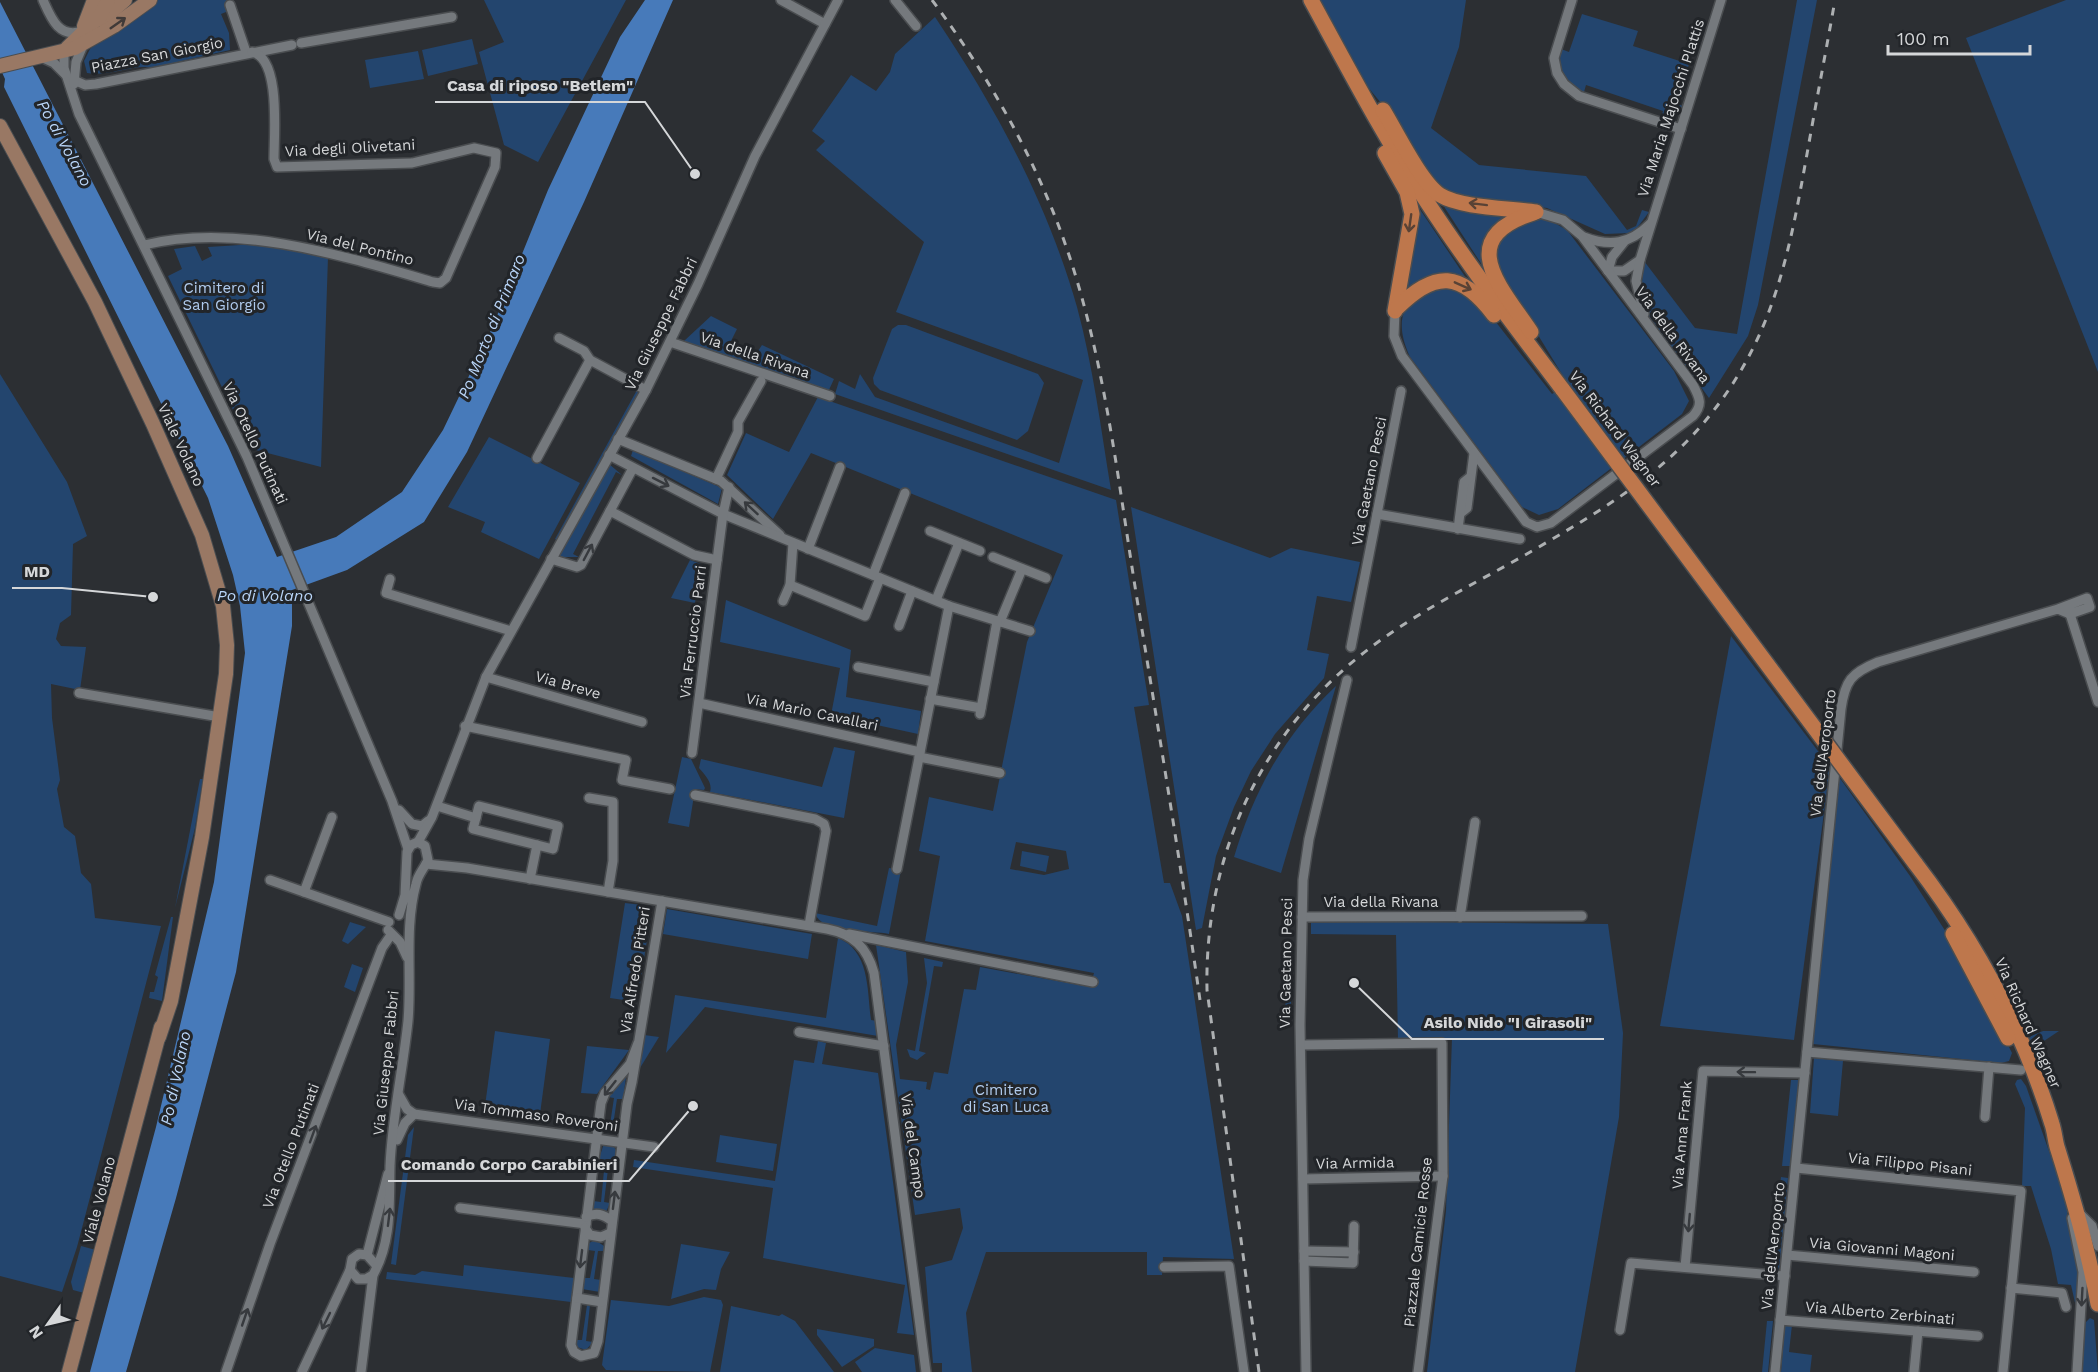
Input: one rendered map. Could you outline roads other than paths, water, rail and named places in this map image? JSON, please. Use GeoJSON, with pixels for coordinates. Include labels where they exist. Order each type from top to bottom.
{"type":"FeatureCollection","features":[{"type":"Feature","properties":{"kind":"main road"},"geometry":{"type":"LineString","coordinates":[[83,37],[94,0]]}},
{"type":"Feature","properties":{"kind":"main road"},"geometry":{"type":"LineString","coordinates":[[83,37],[100,16],[108,0]]}},
{"type":"Feature","properties":{"kind":"main road"},"geometry":{"type":"LineString","coordinates":[[0,66],[64,52],[125,0]]}},
{"type":"Feature","properties":{"kind":"main road"},"geometry":{"type":"LineString","coordinates":[[83,37],[114,26],[150,0]]}},
{"type":"Feature","properties":{"kind":"main road","name":"Via Richard Wagner"},"geometry":{"type":"LineString","coordinates":[[1311,0],[1351,74],[1425,200],[1499,305],[1955,917],[1995,986],[2045,1105],[2074,1203],[2098,1305]]}},
{"type":"Feature","properties":{"kind":"main road"},"geometry":{"type":"LineString","coordinates":[[1351,74],[1383,111],[1428,183],[1440,194],[1463,202],[1536,212]]}},
{"type":"Feature","properties":{"kind":"main road"},"geometry":{"type":"LineString","coordinates":[[1351,74],[1365,118],[1411,203],[1412,214],[1395,311]]}},
{"type":"Feature","properties":{"kind":"main road","name":"Viale Volano"},"geometry":{"type":"LineString","coordinates":[[0,126],[36,188],[117,347],[207,546],[218,579],[226,628],[226,666],[220,717],[171,1001],[159,1037],[69,1372]]}},
{"type":"Feature","properties":{"kind":"main road"},"geometry":{"type":"LineString","coordinates":[[1536,212],[1514,220],[1498,232],[1489,248],[1489,265],[1497,283],[1548,358],[1563,390]]}},
{"type":"Feature","properties":{"kind":"main road"},"geometry":{"type":"LineString","coordinates":[[1395,311],[1426,284],[1448,281],[1466,286],[1488,306],[1541,374],[1563,390]]}},
{"type":"Feature","properties":{"kind":"main road","name":"Via Richard Wagner"},"geometry":{"type":"LineString","coordinates":[[1915,863],[1989,999],[2056,1144]]}},
{"type":"Feature","properties":{"kind":"street"},"geometry":{"type":"LineString","coordinates":[[42,0],[52,20],[62,31],[83,37]]}},
{"type":"Feature","properties":{"kind":"street"},"geometry":{"type":"LineString","coordinates":[[781,0],[825,24]]}},
{"type":"Feature","properties":{"kind":"street","name":"Via Giuseppe Fabbri"},"geometry":{"type":"LineString","coordinates":[[408,861],[419,846],[437,806],[465,726],[486,677],[646,390],[755,156],[838,0]]}},
{"type":"Feature","properties":{"kind":"street"},"geometry":{"type":"LineString","coordinates":[[895,0],[916,26]]}},
{"type":"Feature","properties":{"kind":"street"},"geometry":{"type":"LineString","coordinates":[[1572,0],[1554,58],[1557,73],[1564,84],[1579,96],[1680,129]]}},
{"type":"Feature","properties":{"kind":"street","name":"Via Maria Majocchi Plattis"},"geometry":{"type":"LineString","coordinates":[[1649,327],[1637,290],[1640,260],[1721,0]]}},
{"type":"Feature","properties":{"kind":"street","name":"Piazza San Giorgio"},"geometry":{"type":"LineString","coordinates":[[230,5],[249,52]]}},
{"type":"Feature","properties":{"kind":"street","name":"Piazza San Giorgio"},"geometry":{"type":"LineString","coordinates":[[70,78],[85,85],[96,84],[249,52],[452,17]]}},
{"type":"Feature","properties":{"kind":"street","name":"Via Otello Putinati"},"geometry":{"type":"LineString","coordinates":[[70,78],[83,37]]}},
{"type":"Feature","properties":{"kind":"street","name":"Via Otello Putinati"},"geometry":{"type":"LineString","coordinates":[[64,52],[75,104],[242,448],[306,592],[392,801],[419,846]]}},
{"type":"Feature","properties":{"kind":"street","name":"Via degli Olivetani"},"geometry":{"type":"LineString","coordinates":[[249,52],[264,58],[272,74],[274,159],[277,167],[396,164],[481,148],[496,153],[495,167]]}},
{"type":"Feature","properties":{"kind":"street"},"geometry":{"type":"LineString","coordinates":[[38,58],[54,63],[70,78]]}},
{"type":"Feature","properties":{"kind":"street","name":"Via del Pontino"},"geometry":{"type":"LineString","coordinates":[[144,245],[199,239],[263,241],[356,260],[440,283],[446,278],[495,167]]}},
{"type":"Feature","properties":{"kind":"street"},"geometry":{"type":"LineString","coordinates":[[1536,212],[1563,220],[1582,236],[1605,242],[1624,243]]}},
{"type":"Feature","properties":{"kind":"street"},"geometry":{"type":"LineString","coordinates":[[1640,260],[1624,271],[1608,271],[1612,257],[1624,243],[1637,236],[1650,224]]}},
{"type":"Feature","properties":{"kind":"street","name":"Via della Rivana"},"geometry":{"type":"LineString","coordinates":[[1395,311],[1394,336],[1400,352],[1474,453],[1526,522],[1537,527],[1551,523],[1699,410],[1700,400],[1693,385],[1582,236]]}},
{"type":"Feature","properties":{"kind":"street"},"geometry":{"type":"LineString","coordinates":[[560,338],[584,351],[590,360],[646,390]]}},
{"type":"Feature","properties":{"kind":"street","name":"Via della Rivana"},"geometry":{"type":"LineString","coordinates":[[670,342],[830,396]]}},
{"type":"Feature","properties":{"kind":"street"},"geometry":{"type":"LineString","coordinates":[[537,458],[590,360]]}},
{"type":"Feature","properties":{"kind":"street"},"geometry":{"type":"LineString","coordinates":[[716,479],[738,432],[738,422],[762,381]]}},
{"type":"Feature","properties":{"kind":"street","name":"Via Gaetano Pesci"},"geometry":{"type":"LineString","coordinates":[[1351,646],[1401,391]]}},
{"type":"Feature","properties":{"kind":"street"},"geometry":{"type":"LineString","coordinates":[[618,439],[716,479],[729,487],[789,541],[790,585],[783,601]]}},
{"type":"Feature","properties":{"kind":"street"},"geometry":{"type":"LineString","coordinates":[[1458,529],[1462,512],[1460,506],[1464,482],[1469,478],[1474,453]]}},
{"type":"Feature","properties":{"kind":"street"},"geometry":{"type":"LineString","coordinates":[[609,455],[723,514],[949,606],[1030,631]]}},
{"type":"Feature","properties":{"kind":"street"},"geometry":{"type":"LineString","coordinates":[[808,549],[840,467]]}},
{"type":"Feature","properties":{"kind":"street"},"geometry":{"type":"LineString","coordinates":[[551,559],[579,566],[633,468]]}},
{"type":"Feature","properties":{"kind":"street","name":"Via Ferruccio Parri"},"geometry":{"type":"LineString","coordinates":[[692,753],[723,514],[729,487]]}},
{"type":"Feature","properties":{"kind":"street"},"geometry":{"type":"LineString","coordinates":[[790,585],[865,616],[876,576],[905,493]]}},
{"type":"Feature","properties":{"kind":"street"},"geometry":{"type":"LineString","coordinates":[[610,511],[693,555],[717,560]]}},
{"type":"Feature","properties":{"kind":"street"},"geometry":{"type":"LineString","coordinates":[[1377,514],[1520,539]]}},
{"type":"Feature","properties":{"kind":"street"},"geometry":{"type":"LineString","coordinates":[[930,531],[980,551]]}},
{"type":"Feature","properties":{"kind":"street"},"geometry":{"type":"LineString","coordinates":[[936,600],[958,543]]}},
{"type":"Feature","properties":{"kind":"street"},"geometry":{"type":"LineString","coordinates":[[993,557],[1046,578]]}},
{"type":"Feature","properties":{"kind":"street"},"geometry":{"type":"LineString","coordinates":[[930,699],[980,711],[999,622],[1022,569]]}},
{"type":"Feature","properties":{"kind":"street"},"geometry":{"type":"LineString","coordinates":[[390,579],[386,593],[511,631]]}},
{"type":"Feature","properties":{"kind":"street"},"geometry":{"type":"LineString","coordinates":[[899,626],[912,591]]}},
{"type":"Feature","properties":{"kind":"street","name":"Via dell'Aeroporto"},"geometry":{"type":"LineString","coordinates":[[1775,1372],[1841,709],[1846,684],[1859,671],[1878,662],[2058,609],[2087,598],[2090,607],[2070,614]]}},
{"type":"Feature","properties":{"kind":"street"},"geometry":{"type":"LineString","coordinates":[[897,868],[949,606]]}},
{"type":"Feature","properties":{"kind":"street"},"geometry":{"type":"LineString","coordinates":[[2058,609],[2070,614],[2098,702]]}},
{"type":"Feature","properties":{"kind":"street"},"geometry":{"type":"LineString","coordinates":[[858,667],[934,682]]}},
{"type":"Feature","properties":{"kind":"street","name":"Via Breve"},"geometry":{"type":"LineString","coordinates":[[486,677],[642,722]]}},
{"type":"Feature","properties":{"kind":"street","name":"Via Gaetano Pesci"},"geometry":{"type":"LineString","coordinates":[[1306,1372],[1301,1045],[1303,880],[1309,839],[1347,680]]}},
{"type":"Feature","properties":{"kind":"street"},"geometry":{"type":"LineString","coordinates":[[79,693],[220,717]]}},
{"type":"Feature","properties":{"kind":"street","name":"Via Mario Cavallari"},"geometry":{"type":"LineString","coordinates":[[699,703],[1000,773]]}},
{"type":"Feature","properties":{"kind":"street"},"geometry":{"type":"LineString","coordinates":[[465,726],[626,760],[622,780],[670,789]]}},
{"type":"Feature","properties":{"kind":"street"},"geometry":{"type":"LineString","coordinates":[[695,795],[814,819],[824,824],[825,831],[808,926]]}},
{"type":"Feature","properties":{"kind":"street"},"geometry":{"type":"LineString","coordinates":[[589,798],[613,802],[613,861],[608,892]]}},
{"type":"Feature","properties":{"kind":"street"},"geometry":{"type":"LineString","coordinates":[[392,801],[415,825],[426,824],[432,817]]}},
{"type":"Feature","properties":{"kind":"street"},"geometry":{"type":"LineString","coordinates":[[437,806],[476,818]]}},
{"type":"Feature","properties":{"kind":"street"},"geometry":{"type":"LineString","coordinates":[[479,806],[558,826],[553,849],[473,829],[476,818],[479,806]]}},
{"type":"Feature","properties":{"kind":"street"},"geometry":{"type":"LineString","coordinates":[[304,892],[332,817]]}},
{"type":"Feature","properties":{"kind":"street","name":"Via della Rivana"},"geometry":{"type":"LineString","coordinates":[[1460,917],[1474,822]]}},
{"type":"Feature","properties":{"kind":"street"},"geometry":{"type":"LineString","coordinates":[[530,879],[537,845]]}},
{"type":"Feature","properties":{"kind":"street"},"geometry":{"type":"LineString","coordinates":[[419,846],[442,860],[467,868]]}},
{"type":"Feature","properties":{"kind":"street","name":"Via Giuseppe Fabbri"},"geometry":{"type":"LineString","coordinates":[[361,1372],[373,1275],[385,1248],[391,1196],[391,1161],[408,1019],[414,896],[424,866],[419,846]]}},
{"type":"Feature","properties":{"kind":"street"},"geometry":{"type":"LineString","coordinates":[[408,861],[415,868],[424,866],[467,868],[808,926],[1093,982]]}},
{"type":"Feature","properties":{"kind":"street"},"geometry":{"type":"LineString","coordinates":[[408,861],[405,895],[399,915],[389,922],[388,930],[405,951],[409,962]]}},
{"type":"Feature","properties":{"kind":"street"},"geometry":{"type":"LineString","coordinates":[[270,880],[389,922]]}},
{"type":"Feature","properties":{"kind":"street","name":"Via Alfredo Pitteri"},"geometry":{"type":"LineString","coordinates":[[638,1043],[630,1064],[603,1098],[571,1345],[574,1352],[581,1356],[591,1356],[596,1348],[621,1142],[638,1043],[662,901]]}},
{"type":"Feature","properties":{"kind":"street"},"geometry":{"type":"LineString","coordinates":[[393,936],[405,938],[411,929],[407,918],[399,915]]}},
{"type":"Feature","properties":{"kind":"street","name":"Via della Rivana"},"geometry":{"type":"LineString","coordinates":[[1302,917],[1582,916]]}},
{"type":"Feature","properties":{"kind":"street","name":"Via del Campo"},"geometry":{"type":"LineString","coordinates":[[846,933],[864,950],[871,963],[884,1046],[926,1372]]}},
{"type":"Feature","properties":{"kind":"street","name":"Via Otello Putinati"},"geometry":{"type":"LineString","coordinates":[[226,1372],[278,1223],[362,1000],[382,948],[393,936]]}},
{"type":"Feature","properties":{"kind":"street"},"geometry":{"type":"LineString","coordinates":[[799,1032],[884,1046]]}},
{"type":"Feature","properties":{"kind":"street","name":"Piazzale Camicie Rosse"},"geometry":{"type":"LineString","coordinates":[[1301,1045],[1442,1043],[1443,1176],[1418,1372]]}},
{"type":"Feature","properties":{"kind":"street"},"geometry":{"type":"LineString","coordinates":[[1807,1052],[2021,1070]]}},
{"type":"Feature","properties":{"kind":"street"},"geometry":{"type":"LineString","coordinates":[[1985,1117],[1989,1067]]}},
{"type":"Feature","properties":{"kind":"street","name":"Via Anna Frank"},"geometry":{"type":"LineString","coordinates":[[1684,1267],[1703,1071],[1805,1073]]}},
{"type":"Feature","properties":{"kind":"street"},"geometry":{"type":"LineString","coordinates":[[391,1161],[401,1131],[414,1114],[407,1109],[399,1095]]}},
{"type":"Feature","properties":{"kind":"street","name":"Via Tommaso Roveroni"},"geometry":{"type":"LineString","coordinates":[[414,1114],[654,1147]]}},
{"type":"Feature","properties":{"kind":"street","name":"Via Giuseppe Fabbri"},"geometry":{"type":"LineString","coordinates":[[367,1255],[391,1161]]}},
{"type":"Feature","properties":{"kind":"street","name":"Via Filippo Pisani"},"geometry":{"type":"LineString","coordinates":[[1796,1168],[2021,1191],[2011,1288]]}},
{"type":"Feature","properties":{"kind":"street","name":"Via Armida"},"geometry":{"type":"LineString","coordinates":[[1303,1179],[1443,1176]]}},
{"type":"Feature","properties":{"kind":"street"},"geometry":{"type":"LineString","coordinates":[[2074,1203],[2092,1226],[2098,1246]]}},
{"type":"Feature","properties":{"kind":"street"},"geometry":{"type":"LineString","coordinates":[[2074,1203],[2072,1224],[2083,1272],[2077,1372]]}},
{"type":"Feature","properties":{"kind":"street"},"geometry":{"type":"LineString","coordinates":[[460,1208],[586,1223]]}},
{"type":"Feature","properties":{"kind":"street"},"geometry":{"type":"LineString","coordinates":[[586,1223],[593,1214],[605,1215],[612,1221]]}},
{"type":"Feature","properties":{"kind":"street"},"geometry":{"type":"LineString","coordinates":[[586,1223],[590,1235],[602,1237],[610,1233]]}},
{"type":"Feature","properties":{"kind":"street"},"geometry":{"type":"LineString","coordinates":[[1304,1261],[1353,1263],[1354,1227]]}},
{"type":"Feature","properties":{"kind":"street"},"geometry":{"type":"LineString","coordinates":[[1304,1251],[1354,1252]]}},
{"type":"Feature","properties":{"kind":"street"},"geometry":{"type":"LineString","coordinates":[[302,1372],[355,1256],[367,1255],[376,1265]]}},
{"type":"Feature","properties":{"kind":"street","name":"Via Giovanni Magoni"},"geometry":{"type":"LineString","coordinates":[[1787,1255],[1974,1272]]}},
{"type":"Feature","properties":{"kind":"street"},"geometry":{"type":"LineString","coordinates":[[1620,1330],[1631,1263],[1785,1276]]}},
{"type":"Feature","properties":{"kind":"street"},"geometry":{"type":"LineString","coordinates":[[1164,1267],[1229,1266],[1244,1372]]}},
{"type":"Feature","properties":{"kind":"street"},"geometry":{"type":"LineString","coordinates":[[350,1270],[355,1277],[362,1280],[373,1275]]}},
{"type":"Feature","properties":{"kind":"street"},"geometry":{"type":"LineString","coordinates":[[2003,1372],[2011,1288],[2062,1293],[2066,1307]]}},
{"type":"Feature","properties":{"kind":"street"},"geometry":{"type":"LineString","coordinates":[[577,1298],[602,1302]]}},
{"type":"Feature","properties":{"kind":"street","name":"Via Alberto Zerbinati"},"geometry":{"type":"LineString","coordinates":[[1780,1320],[1978,1336]]}},
{"type":"Feature","properties":{"kind":"street"},"geometry":{"type":"LineString","coordinates":[[1914,1372],[1918,1331]]}},
{"type":"Feature","properties":{"kind":"water","name":"Po di Volano"},"geometry":{"type":"Polygon","coordinates":[[[645,0],[673,0],[584,202],[467,452],[424,522],[347,570],[292,590],[292,626],[236,972],[176,1198],[126,1372],[90,1372],[156,1127],[214,882],[245,653],[240,606],[233,575],[208,498],[4,87],[5,79],[0,68],[0,2],[228,446],[277,557],[336,537],[402,492],[443,430],[492,328],[548,190],[620,37],[645,0]]]}},
{"type":"Feature","properties":{"kind":"railway"},"geometry":{"type":"LineString","coordinates":[[932,0],[978,66],[1018,135],[1052,208],[1078,284],[1097,361],[1112,440],[1200,1000]]}},
{"type":"Feature","properties":{"kind":"railway"},"geometry":{"type":"LineString","coordinates":[[1259,1372],[1207,990],[1209,940],[1216,891],[1229,844],[1247,799],[1270,756],[1299,717],[1332,680],[1370,648],[1429,609],[1607,506],[1653,472],[1695,433],[1714,410],[1735,381],[1752,350],[1777,288],[1801,189],[1835,0]]}},
{"type":"Feature","properties":{"kind":"place","name":"Casa di riposo \"Betlem\""},"geometry":{"type":"Point","coordinates":[695,174]}},
{"type":"Feature","properties":{"kind":"place","name":"MD"},"geometry":{"type":"Point","coordinates":[153,597]}},
{"type":"Feature","properties":{"kind":"place","name":"Asilo Nido \"I Girasoli\""},"geometry":{"type":"Point","coordinates":[1354,983]}},
{"type":"Feature","properties":{"kind":"place","name":"Comando Corpo Carabinieri"},"geometry":{"type":"Point","coordinates":[693,1106]}},
{"type":"Feature","properties":{"kind":"park label","name":"Cimitero di San Giorgio"},"geometry":{"type":"Point","coordinates":[224,296]}},
{"type":"Feature","properties":{"kind":"park label","name":"Cimitero di San Luca"},"geometry":{"type":"Point","coordinates":[1006,1098]}},
{"type":"Feature","properties":{"kind":"water label","name":"Po Morto di Primaro"},"geometry":{"type":"Point","coordinates":[491,326]}}]}
